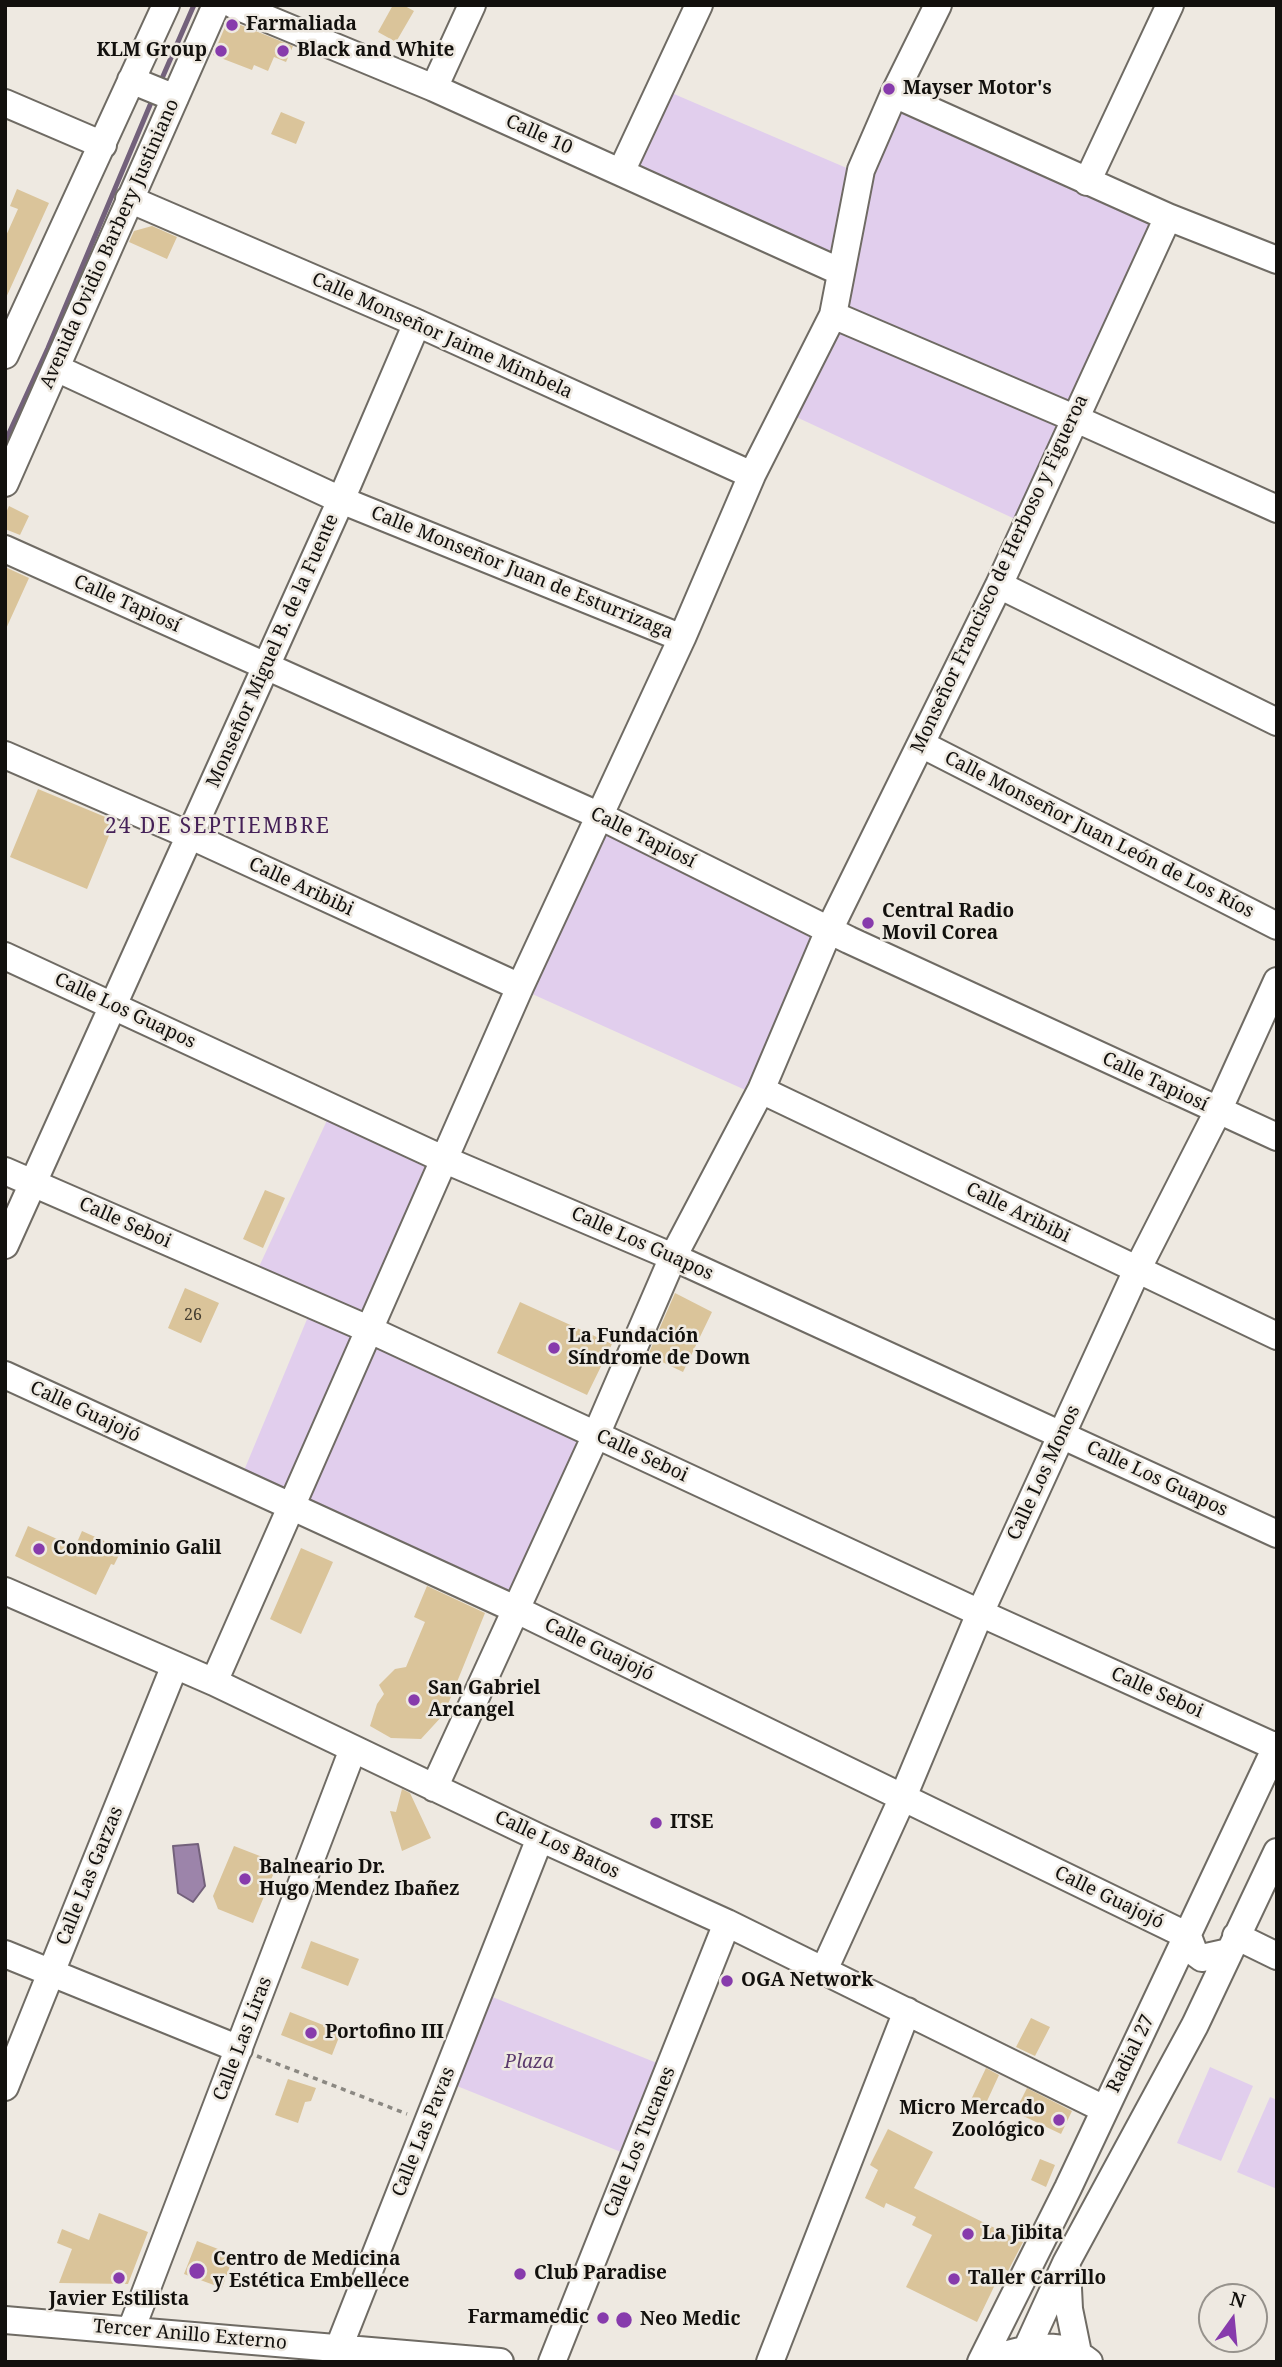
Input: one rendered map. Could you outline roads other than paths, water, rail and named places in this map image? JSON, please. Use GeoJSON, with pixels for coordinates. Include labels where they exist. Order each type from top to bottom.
{"type":"FeatureCollection","features":[{"type":"Feature","properties":{"kind":"street"},"geometry":{"type":"LineString","coordinates":[[5,355],[15,308],[103,145],[166,5]]}},
{"type":"Feature","properties":{"kind":"street","name":"Avenida Ovidio Barbery Justiniano"},"geometry":{"type":"LineString","coordinates":[[5,483],[172,97],[216,5]]}},
{"type":"Feature","properties":{"kind":"street","name":"Calle 10"},"geometry":{"type":"LineString","coordinates":[[234,5],[434,88],[841,272]]}},
{"type":"Feature","properties":{"kind":"street"},"geometry":{"type":"LineString","coordinates":[[434,88],[472,5]]}},
{"type":"Feature","properties":{"kind":"street"},"geometry":{"type":"LineString","coordinates":[[621,172],[699,5]]}},
{"type":"Feature","properties":{"kind":"street"},"geometry":{"type":"LineString","coordinates":[[214,1682],[520,987],[682,638],[752,475],[833,315],[861,170],[894,94],[938,5]]}},
{"type":"Feature","properties":{"kind":"street"},"geometry":{"type":"LineString","coordinates":[[1087,182],[1170,5]]}},
{"type":"Feature","properties":{"kind":"street"},"geometry":{"type":"LineString","coordinates":[[134,81],[172,97]]}},
{"type":"Feature","properties":{"kind":"street"},"geometry":{"type":"LineString","coordinates":[[894,94],[1087,182],[1277,260]]}},
{"type":"Feature","properties":{"kind":"street"},"geometry":{"type":"LineString","coordinates":[[5,103],[103,145]]}},
{"type":"Feature","properties":{"kind":"street","name":"Calle Monseñor Jaime Mimbela"},"geometry":{"type":"LineString","coordinates":[[130,199],[417,323],[752,475]]}},
{"type":"Feature","properties":{"kind":"street","name":"Monseñor Francisco de Herboso y Figueroa"},"geometry":{"type":"LineString","coordinates":[[435,1788],[596,1435],[673,1256],[761,1090],[829,930],[999,585],[1168,217]]}},
{"type":"Feature","properties":{"kind":"street"},"geometry":{"type":"LineString","coordinates":[[833,315],[1074,418],[1277,509]]}},
{"type":"Feature","properties":{"kind":"street","name":"Monseñor Miguel B. de la Fuente"},"geometry":{"type":"LineString","coordinates":[[5,1245],[341,500],[417,323]]}},
{"type":"Feature","properties":{"kind":"street","name":"Calle Monseñor Juan de Esturrizaga"},"geometry":{"type":"LineString","coordinates":[[56,368],[341,500],[682,638]]}},
{"type":"Feature","properties":{"kind":"street","name":"Calle Tapiosí"},"geometry":{"type":"LineString","coordinates":[[5,549],[598,815],[829,930],[1277,1138]]}},
{"type":"Feature","properties":{"kind":"street"},"geometry":{"type":"LineString","coordinates":[[999,585],[1277,722]]}},
{"type":"Feature","properties":{"kind":"street","name":"Calle Monseñor Juan León de Los Ríos"},"geometry":{"type":"LineString","coordinates":[[921,744],[1277,926]]}},
{"type":"Feature","properties":{"kind":"street","name":"Calle Aribibi"},"geometry":{"type":"LineString","coordinates":[[5,755],[189,835],[520,987]]}},
{"type":"Feature","properties":{"kind":"street","name":"Calle Los Guapos"},"geometry":{"type":"LineString","coordinates":[[5,957],[443,1159],[673,1256],[1277,1534]]}},
{"type":"Feature","properties":{"kind":"street","name":"Calle Los Monos"},"geometry":{"type":"LineString","coordinates":[[824,1970],[903,1797],[980,1613],[1137,1270],[1218,1111],[1277,981]]}},
{"type":"Feature","properties":{"kind":"street","name":"Calle Aribibi"},"geometry":{"type":"LineString","coordinates":[[761,1090],[1277,1336]]}},
{"type":"Feature","properties":{"kind":"street","name":"Calle Seboi"},"geometry":{"type":"LineString","coordinates":[[5,1171],[368,1329],[980,1613],[1276,1746]]}},
{"type":"Feature","properties":{"kind":"street","name":"Calle Guajojó"},"geometry":{"type":"LineString","coordinates":[[5,1375],[515,1609],[903,1797],[1188,1936],[1194,1952],[1202,1958],[1232,1944]]}},
{"type":"Feature","properties":{"kind":"street","name":"Calle Los Batos"},"geometry":{"type":"LineString","coordinates":[[5,1591],[214,1682],[540,1838],[727,1923],[1104,2109]]}},
{"type":"Feature","properties":{"kind":"street","name":"Calle Las Garzas"},"geometry":{"type":"LineString","coordinates":[[5,2087],[175,1665]]}},
{"type":"Feature","properties":{"kind":"street","name":"Radial 27"},"geometry":{"type":"LineString","coordinates":[[982,2362],[1188,1936],[1276,1746]]}},
{"type":"Feature","properties":{"kind":"street","name":"Calle Las Liras"},"geometry":{"type":"LineString","coordinates":[[131,2330],[354,1749]]}},
{"type":"Feature","properties":{"kind":"street","name":"Calle Las Pavas"},"geometry":{"type":"LineString","coordinates":[[340,2347],[540,1838]]}},
{"type":"Feature","properties":{"kind":"street"},"geometry":{"type":"LineString","coordinates":[[1027,2348],[1066,2263],[1204,2006],[1277,1852]]}},
{"type":"Feature","properties":{"kind":"street","name":"Calle Los Tucanes"},"geometry":{"type":"LineString","coordinates":[[552,2362],[727,1923]]}},
{"type":"Feature","properties":{"kind":"street"},"geometry":{"type":"LineString","coordinates":[[1232,1944],[1277,1956]]}},
{"type":"Feature","properties":{"kind":"street"},"geometry":{"type":"LineString","coordinates":[[5,1954],[239,2049]]}},
{"type":"Feature","properties":{"kind":"street"},"geometry":{"type":"LineString","coordinates":[[1167,1980],[1180,1976],[1196,1979],[1202,1990],[1204,2006]]}},
{"type":"Feature","properties":{"kind":"street"},"geometry":{"type":"LineString","coordinates":[[771,2362],[907,2011]]}},
{"type":"Feature","properties":{"kind":"street"},"geometry":{"type":"LineString","coordinates":[[1056,2211],[1049,2242],[1055,2257],[1066,2263]]}},
{"type":"Feature","properties":{"kind":"street"},"geometry":{"type":"LineString","coordinates":[[1066,2263],[1069,2309],[1084,2357]]}},
{"type":"Feature","properties":{"kind":"street","name":"Tercer Anillo Externo"},"geometry":{"type":"LineString","coordinates":[[5,2320],[500,2362]]}},
{"type":"Feature","properties":{"kind":"street"},"geometry":{"type":"LineString","coordinates":[[982,2362],[1027,2348],[1049,2346],[1084,2357]]}},
{"type":"Feature","properties":{"kind":"waterway"},"geometry":{"type":"LineString","coordinates":[[160,83],[194,5]]}},
{"type":"Feature","properties":{"kind":"waterway"},"geometry":{"type":"LineString","coordinates":[[5,442],[48,348],[153,98]]}},
{"type":"Feature","properties":{"kind":"place","name":"Farmaliada"},"geometry":{"type":"Point","coordinates":[232,25]}},
{"type":"Feature","properties":{"kind":"place","name":"KLM Group"},"geometry":{"type":"Point","coordinates":[221,51]}},
{"type":"Feature","properties":{"kind":"place","name":"Black and White"},"geometry":{"type":"Point","coordinates":[283,51]}},
{"type":"Feature","properties":{"kind":"place","name":"Mayser Motor's"},"geometry":{"type":"Point","coordinates":[889,89]}},
{"type":"Feature","properties":{"kind":"place","name":"Central Radio Movil Corea"},"geometry":{"type":"Point","coordinates":[868,923]}},
{"type":"Feature","properties":{"kind":"place","name":"La Fundación Síndrome de Down"},"geometry":{"type":"Point","coordinates":[554,1348]}},
{"type":"Feature","properties":{"kind":"place","name":"Condominio Galil"},"geometry":{"type":"Point","coordinates":[39,1549]}},
{"type":"Feature","properties":{"kind":"place","name":"San Gabriel Arcangel"},"geometry":{"type":"Point","coordinates":[414,1700]}},
{"type":"Feature","properties":{"kind":"place","name":"ITSE"},"geometry":{"type":"Point","coordinates":[656,1823]}},
{"type":"Feature","properties":{"kind":"place","name":"Balneario Dr. Hugo Mendez Ibañez"},"geometry":{"type":"Point","coordinates":[245,1879]}},
{"type":"Feature","properties":{"kind":"place","name":"OGA Network"},"geometry":{"type":"Point","coordinates":[727,1981]}},
{"type":"Feature","properties":{"kind":"place","name":"Portofino III"},"geometry":{"type":"Point","coordinates":[311,2033]}},
{"type":"Feature","properties":{"kind":"place","name":"Micro Mercado Zoológico"},"geometry":{"type":"Point","coordinates":[1059,2120]}},
{"type":"Feature","properties":{"kind":"place","name":"La Jibita"},"geometry":{"type":"Point","coordinates":[968,2234]}},
{"type":"Feature","properties":{"kind":"place","name":"Centro de Medicina y Estética Embellece"},"geometry":{"type":"Point","coordinates":[197,2271]}},
{"type":"Feature","properties":{"kind":"place","name":"Club Paradise"},"geometry":{"type":"Point","coordinates":[520,2274]}},
{"type":"Feature","properties":{"kind":"place","name":"Javier Estilista"},"geometry":{"type":"Point","coordinates":[119,2278]}},
{"type":"Feature","properties":{"kind":"place","name":"Taller Carrillo"},"geometry":{"type":"Point","coordinates":[954,2279]}},
{"type":"Feature","properties":{"kind":"place","name":"Farmamedic"},"geometry":{"type":"Point","coordinates":[603,2318]}},
{"type":"Feature","properties":{"kind":"place","name":"Neo Medic"},"geometry":{"type":"Point","coordinates":[624,2320]}},
{"type":"Feature","properties":{"kind":"district","name":"24 DE SEPTIEMBRE"},"geometry":{"type":"Point","coordinates":[218,827]}},
{"type":"Feature","properties":{"kind":"park label","name":"Plaza"},"geometry":{"type":"Point","coordinates":[529,2063]}}]}
